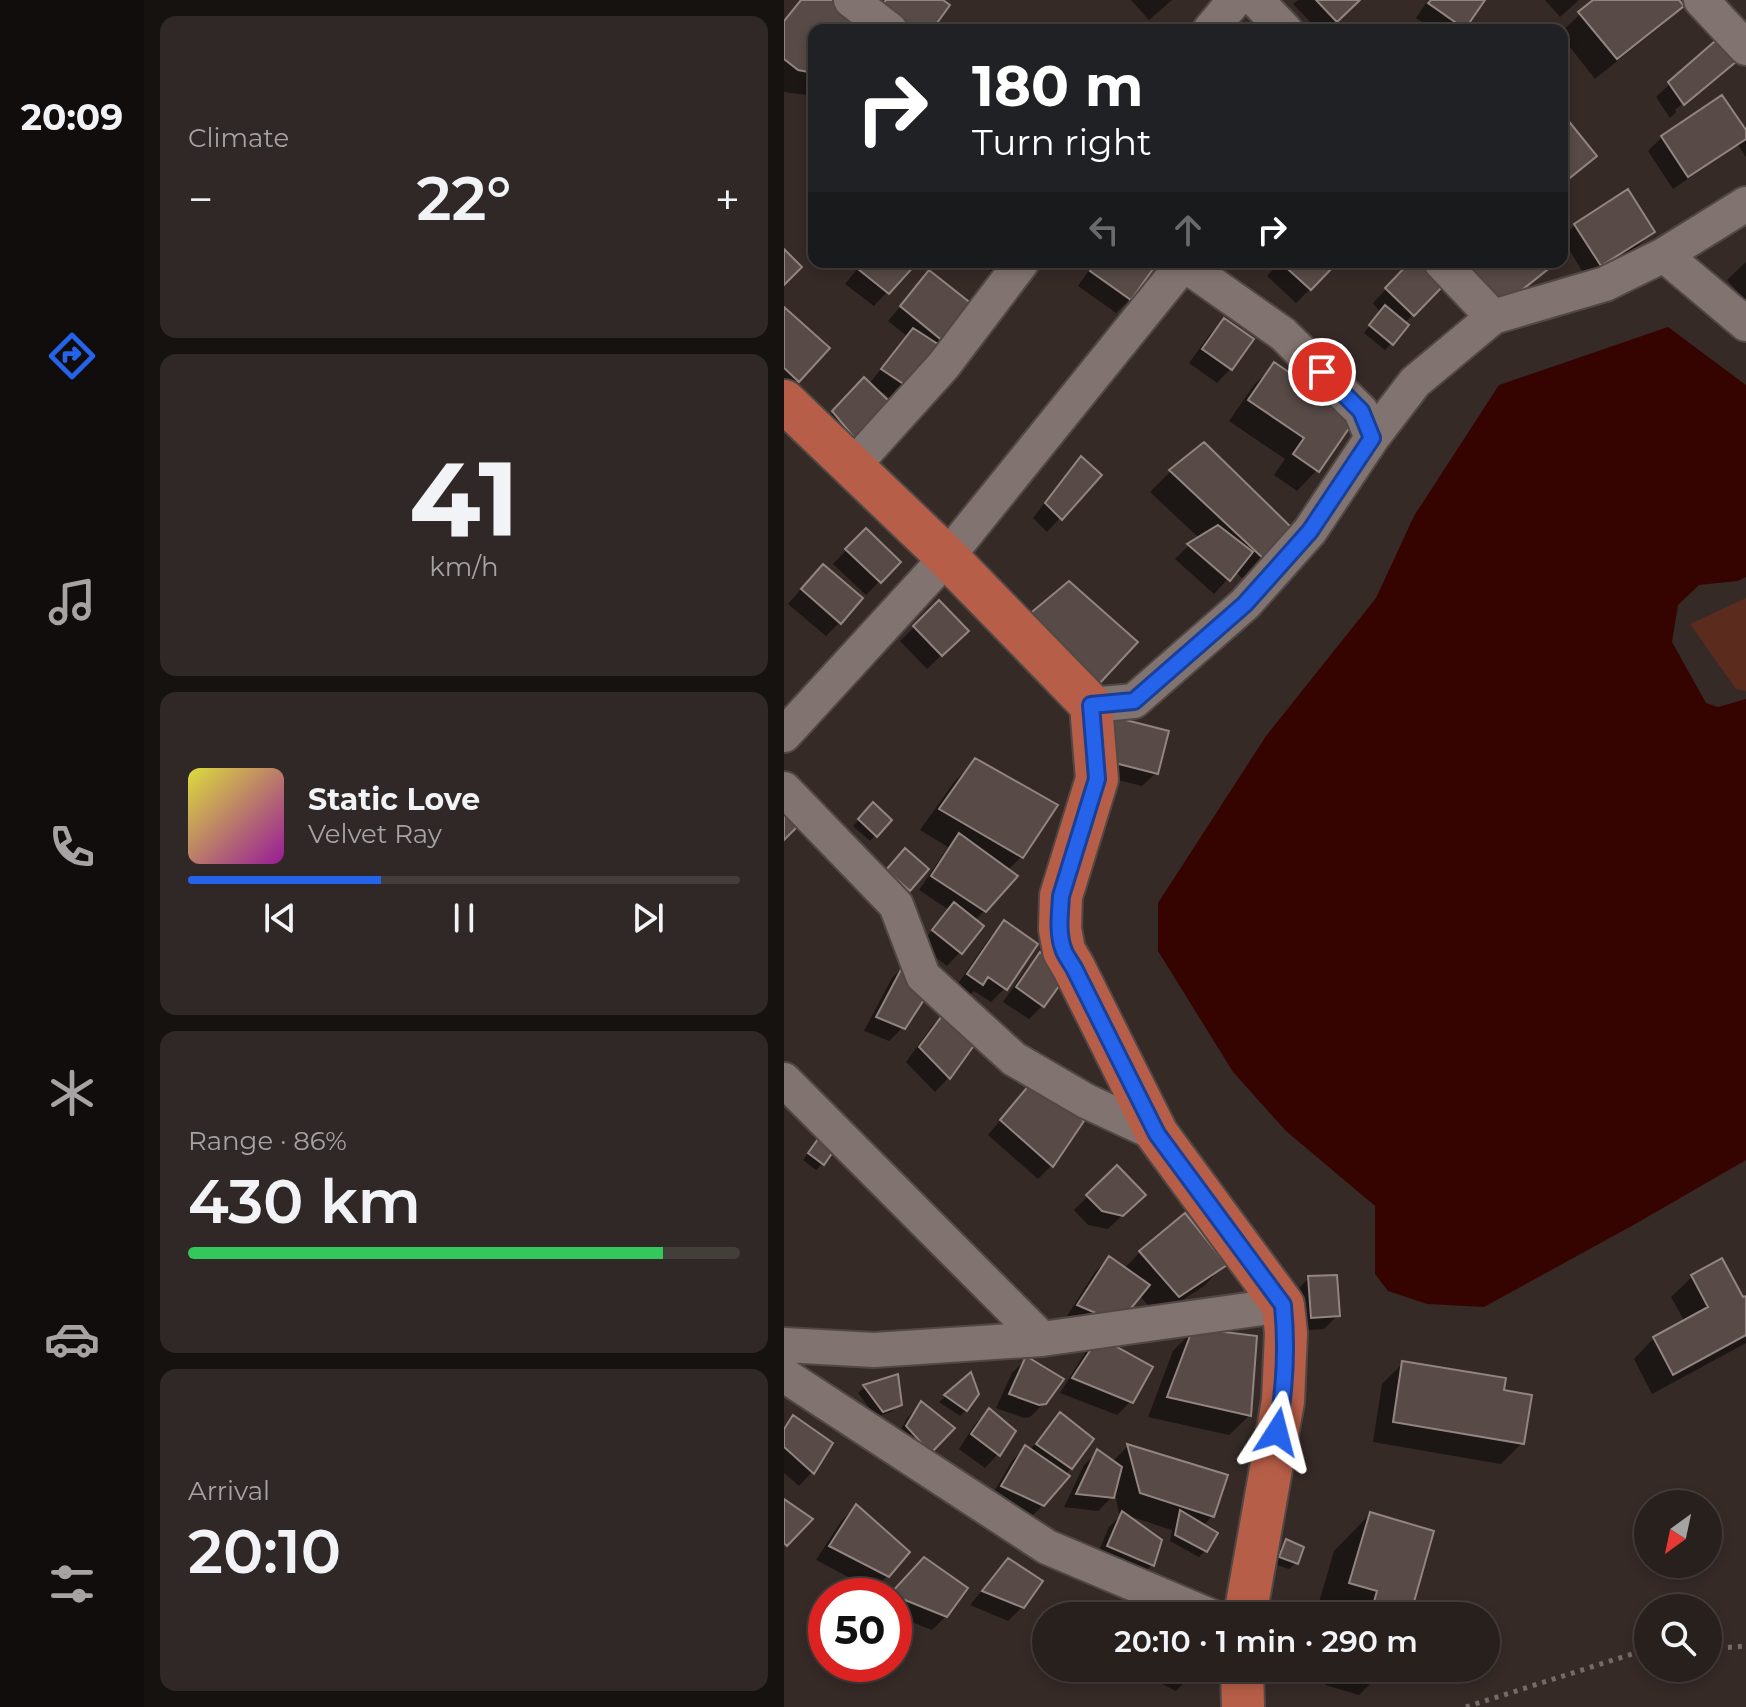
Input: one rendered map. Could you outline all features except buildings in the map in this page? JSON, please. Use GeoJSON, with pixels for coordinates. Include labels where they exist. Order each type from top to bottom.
{"type":"FeatureCollection","features":[{"type":"Feature","properties":{"kind":"main road"},"geometry":{"type":"LineString","coordinates":[[784,401],[947,557],[1091,705],[1097,779],[1061,896],[1060,929],[1064,951],[1157,1134],[1283,1305],[1286,1333],[1283,1401],[1247,1602]]}},
{"type":"Feature","properties":{"kind":"main road"},"geometry":{"type":"LineString","coordinates":[[1242,1682],[1243,1707]]}},
{"type":"Feature","properties":{"kind":"street"},"geometry":{"type":"LineString","coordinates":[[851,0],[882,24]]}},
{"type":"Feature","properties":{"kind":"street"},"geometry":{"type":"LineString","coordinates":[[1215,24],[1235,0]]}},
{"type":"Feature","properties":{"kind":"street"},"geometry":{"type":"LineString","coordinates":[[1256,0],[1279,24]]}},
{"type":"Feature","properties":{"kind":"street"},"geometry":{"type":"LineString","coordinates":[[1701,0],[1746,48]]}},
{"type":"Feature","properties":{"kind":"street"},"geometry":{"type":"LineString","coordinates":[[1091,705],[1134,701],[1245,604],[1310,531],[1372,438],[1415,382],[1493,317],[1605,284],[1664,255],[1746,204]]}},
{"type":"Feature","properties":{"kind":"street"},"geometry":{"type":"LineString","coordinates":[[1664,255],[1746,324]]}},
{"type":"Feature","properties":{"kind":"street"},"geometry":{"type":"LineString","coordinates":[[852,467],[944,365],[1017,268]]}},
{"type":"Feature","properties":{"kind":"street"},"geometry":{"type":"LineString","coordinates":[[784,735],[947,557],[1179,268]]}},
{"type":"Feature","properties":{"kind":"street"},"geometry":{"type":"LineString","coordinates":[[1190,268],[1283,334],[1361,411],[1372,438]]}},
{"type":"Feature","properties":{"kind":"street"},"geometry":{"type":"LineString","coordinates":[[1447,268],[1493,317]]}},
{"type":"Feature","properties":{"kind":"street"},"geometry":{"type":"LineString","coordinates":[[784,789],[896,905],[923,976],[1014,1059],[1086,1101],[1157,1134]]}},
{"type":"Feature","properties":{"kind":"street"},"geometry":{"type":"LineString","coordinates":[[784,1080],[1042,1339]]}},
{"type":"Feature","properties":{"kind":"street"},"geometry":{"type":"LineString","coordinates":[[784,1345],[874,1350],[1042,1339],[1283,1305]]}},
{"type":"Feature","properties":{"kind":"street"},"geometry":{"type":"LineString","coordinates":[[784,1375],[1047,1547],[1177,1602]]}},
{"type":"Feature","properties":{"kind":"path"},"geometry":{"type":"LineString","coordinates":[[1722,1648],[1746,1646]]}},
{"type":"Feature","properties":{"kind":"path"},"geometry":{"type":"LineString","coordinates":[[1466,1707],[1634,1654]]}},
{"type":"Feature","properties":{"kind":"shaded area"},"geometry":{"type":"Polygon","coordinates":[[[1668,327],[1746,385],[1746,577],[1738,581],[1699,585],[1678,605],[1672,642],[1706,703],[1718,707],[1746,699],[1746,1160],[1484,1307],[1427,1304],[1388,1291],[1375,1274],[1375,1206],[1286,1131],[1233,1072],[1158,951],[1158,903],[1266,736],[1376,598],[1414,516],[1499,385],[1668,327]]]}},
{"type":"Feature","properties":{"kind":"shaded area"},"geometry":{"type":"Polygon","coordinates":[[[1746,598],[1746,691],[1736,689],[1690,624],[1746,598]]]}},
{"type":"Feature","properties":{"kind":"route"},"geometry":{"type":"LineString","coordinates":[[1277,1432],[1283,1401],[1286,1333],[1283,1305],[1157,1134],[1064,951],[1060,913],[1061,896],[1097,779],[1091,705],[1134,701],[1245,604],[1310,531],[1372,438],[1361,411],[1322,372]]}}]}
